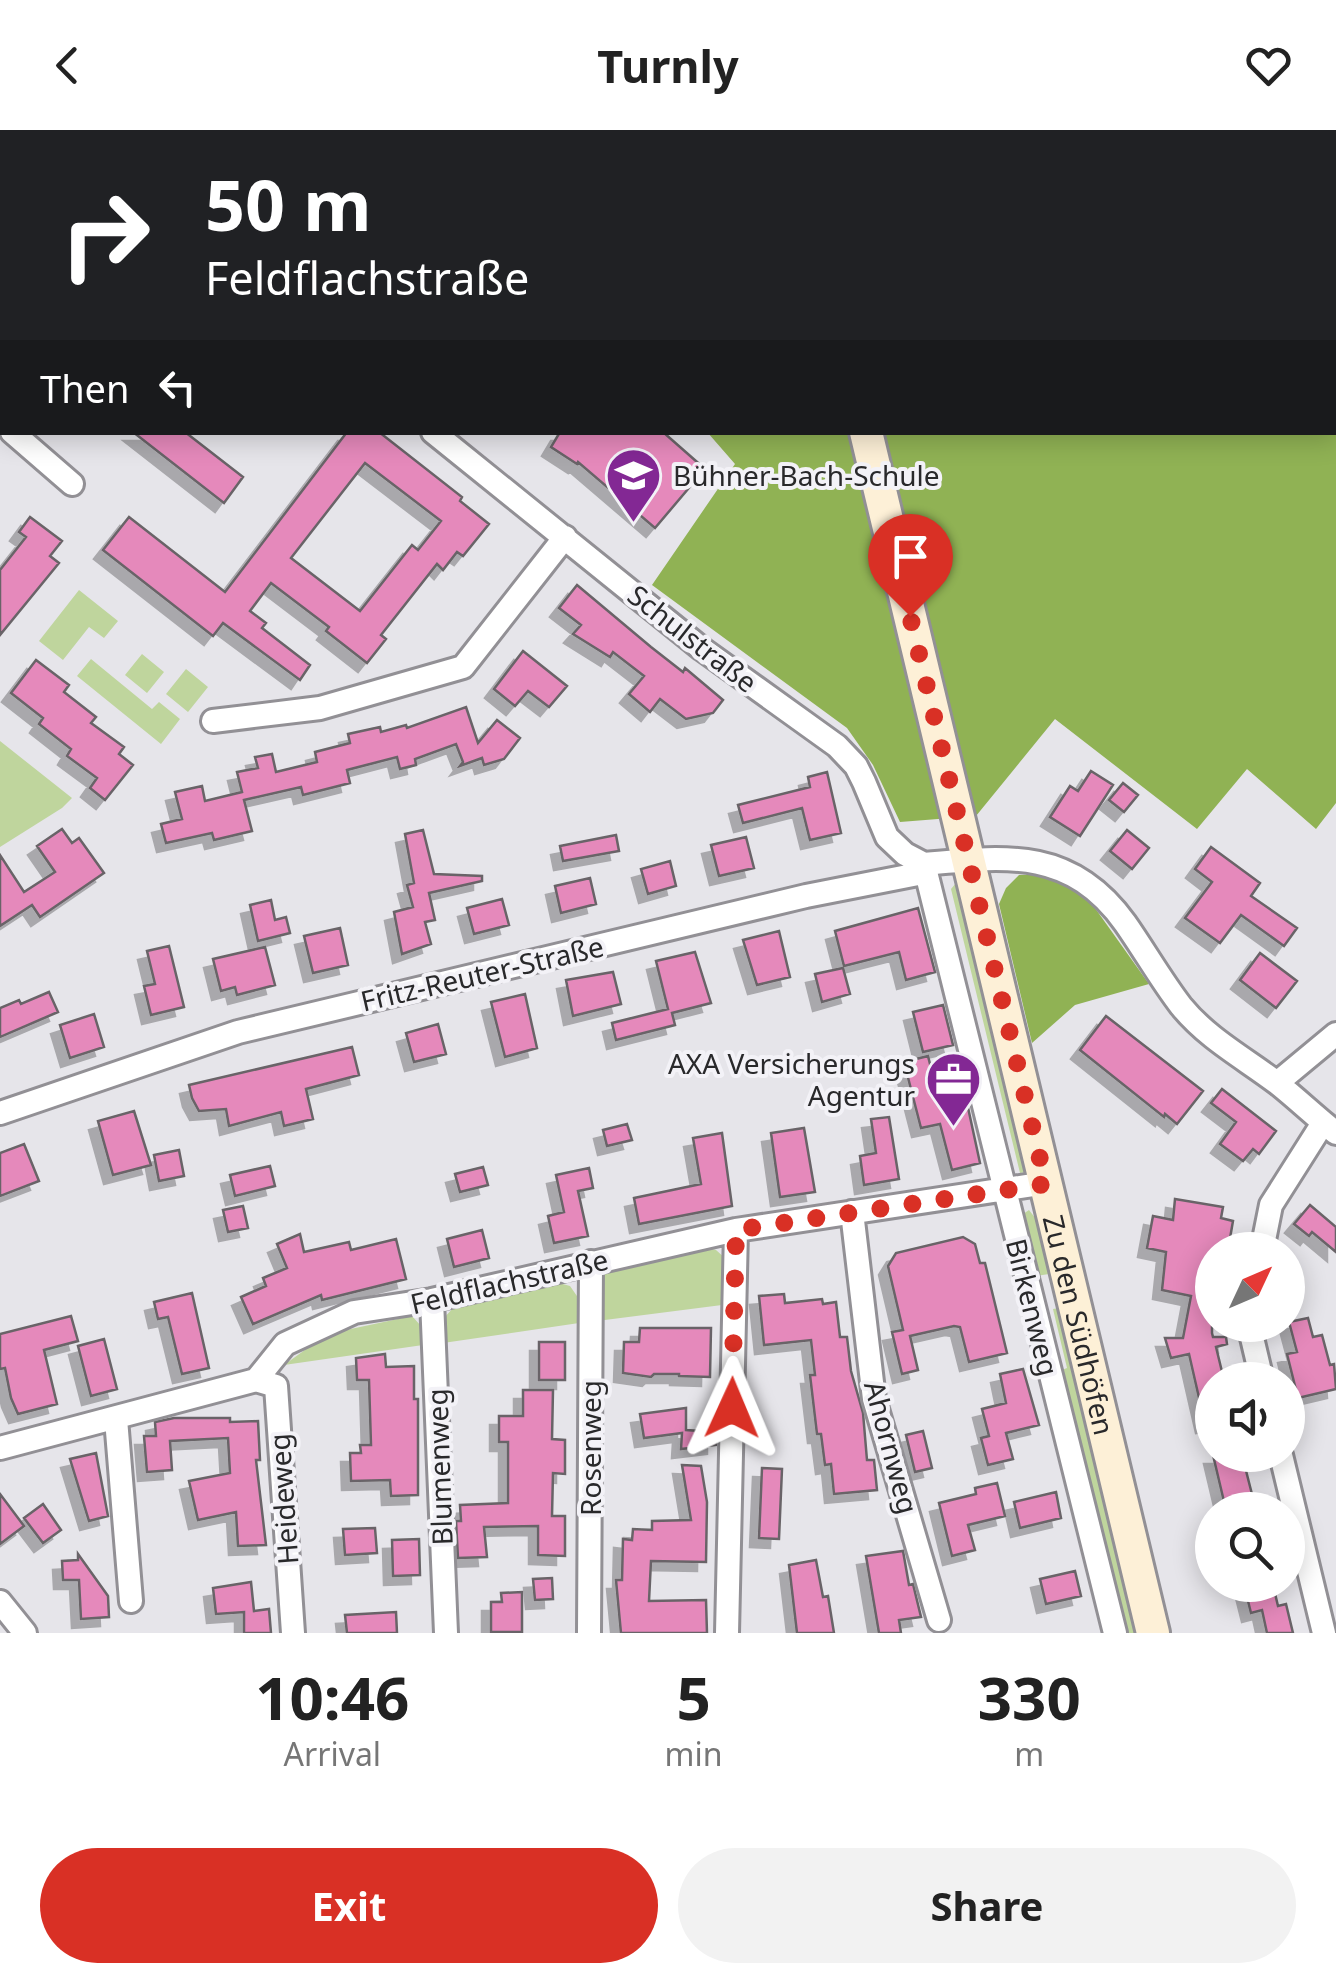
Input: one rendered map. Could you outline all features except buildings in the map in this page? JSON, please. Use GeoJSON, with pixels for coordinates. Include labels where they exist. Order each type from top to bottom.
{"type":"FeatureCollection","features":[{"type":"Feature","properties":{"kind":"street"},"geometry":{"type":"LineString","coordinates":[[15,435],[72,484]]}},
{"type":"Feature","properties":{"kind":"street","name":"Schulstraße"},"geometry":{"type":"LineString","coordinates":[[437,435],[702,649],[837,746],[856,766],[887,837],[905,854],[924,864]]}},
{"type":"Feature","properties":{"kind":"street","name":"Zu den Südhöfen"},"geometry":{"type":"LineString","coordinates":[[867,435],[1153,1633]]}},
{"type":"Feature","properties":{"kind":"street"},"geometry":{"type":"LineString","coordinates":[[214,722],[320,708],[463,667],[565,536]]}},
{"type":"Feature","properties":{"kind":"street","name":"Fritz-Reuter-Straße"},"geometry":{"type":"LineString","coordinates":[[0,1113],[238,1032],[806,896],[918,874],[924,864],[967,860],[1042,861],[1085,880],[1122,918],[1182,1008],[1224,1047],[1277,1083],[1330,1128]]}},
{"type":"Feature","properties":{"kind":"street","name":"Birkenweg"},"geometry":{"type":"LineString","coordinates":[[924,864],[1114,1633]]}},
{"type":"Feature","properties":{"kind":"street"},"geometry":{"type":"LineString","coordinates":[[1277,1083],[1336,1034]]}},
{"type":"Feature","properties":{"kind":"street"},"geometry":{"type":"LineString","coordinates":[[1266,1232],[1271,1206],[1330,1128]]}},
{"type":"Feature","properties":{"kind":"street","name":"Feldflachstraße"},"geometry":{"type":"LineString","coordinates":[[256,1380],[285,1344],[354,1312],[432,1300],[736,1230],[1046,1184]]}},
{"type":"Feature","properties":{"kind":"street","name":"Ahornweg"},"geometry":{"type":"LineString","coordinates":[[852,1212],[874,1399],[939,1620]]}},
{"type":"Feature","properties":{"kind":"street"},"geometry":{"type":"LineString","coordinates":[[728,1633],[736,1230]]}},
{"type":"Feature","properties":{"kind":"street","name":"Rosenweg"},"geometry":{"type":"LineString","coordinates":[[589,1633],[590,1262]]}},
{"type":"Feature","properties":{"kind":"street","name":"Blumenweg"},"geometry":{"type":"LineString","coordinates":[[432,1300],[446,1633]]}},
{"type":"Feature","properties":{"kind":"street"},"geometry":{"type":"LineString","coordinates":[[0,1448],[256,1380]]}},
{"type":"Feature","properties":{"kind":"street","name":"Heideweg"},"geometry":{"type":"LineString","coordinates":[[256,1380],[276,1386],[293,1633]]}},
{"type":"Feature","properties":{"kind":"street"},"geometry":{"type":"LineString","coordinates":[[116,1419],[131,1601]]}},
{"type":"Feature","properties":{"kind":"street"},"geometry":{"type":"LineString","coordinates":[[1287,1472],[1325,1588],[1324,1633]]}},
{"type":"Feature","properties":{"kind":"street"},"geometry":{"type":"LineString","coordinates":[[0,1602],[25,1633]]}},
{"type":"Feature","properties":{"kind":"green space"},"geometry":{"type":"Polygon","coordinates":[[[710,435],[1336,435],[1336,803],[1316,829],[1247,769],[1197,829],[1055,719],[976,816],[900,822],[873,765],[847,728],[652,585],[735,464],[710,435]]]}},
{"type":"Feature","properties":{"kind":"green space"},"geometry":{"type":"Polygon","coordinates":[[[79,590],[118,621],[104,638],[89,627],[63,660],[39,641],[79,590]]]}},
{"type":"Feature","properties":{"kind":"green space"},"geometry":{"type":"Polygon","coordinates":[[[142,654],[164,672],[147,693],[125,675],[142,654]]]}},
{"type":"Feature","properties":{"kind":"green space"},"geometry":{"type":"Polygon","coordinates":[[[91,659],[152,709],[159,702],[180,719],[161,744],[77,676],[91,659]]]}},
{"type":"Feature","properties":{"kind":"green space"},"geometry":{"type":"Polygon","coordinates":[[[186,669],[208,687],[188,712],[166,694],[186,669]]]}},
{"type":"Feature","properties":{"kind":"green space"},"geometry":{"type":"Polygon","coordinates":[[[0,741],[72,798],[0,847],[0,741]]]}},
{"type":"Feature","properties":{"kind":"green space"},"geometry":{"type":"Polygon","coordinates":[[[1046,874],[1085,894],[1149,984],[1075,1005],[1032,1043],[999,904],[1006,888],[1019,875],[1046,874]]]}},
{"type":"Feature","properties":{"kind":"green space"},"geometry":{"type":"Polygon","coordinates":[[[956,883],[961,888],[1027,1172],[1020,1173],[951,889],[956,883]]]}},
{"type":"Feature","properties":{"kind":"green space"},"geometry":{"type":"Polygon","coordinates":[[[1029,1210],[1039,1223],[1049,1274],[1036,1276],[1023,1214],[1029,1210]]]}},
{"type":"Feature","properties":{"kind":"green space"},"geometry":{"type":"Polygon","coordinates":[[[705,1247],[726,1259],[722,1305],[597,1321],[597,1282],[611,1266],[705,1247]]]}},
{"type":"Feature","properties":{"kind":"green space"},"geometry":{"type":"Polygon","coordinates":[[[559,1283],[570,1286],[579,1299],[579,1323],[443,1343],[443,1319],[454,1307],[559,1283]]]}},
{"type":"Feature","properties":{"kind":"green space"},"geometry":{"type":"Polygon","coordinates":[[[1059,1308],[1138,1633],[1123,1633],[1062,1370],[1067,1368],[1053,1309],[1059,1308]]]}},
{"type":"Feature","properties":{"kind":"green space"},"geometry":{"type":"Polygon","coordinates":[[[412,1316],[421,1326],[423,1345],[284,1365],[327,1334],[412,1316]]]}},
{"type":"Feature","properties":{"kind":"place","name":"Bühner-Bach-Schule"},"geometry":{"type":"Point","coordinates":[634,524]}},
{"type":"Feature","properties":{"kind":"place","name":"AXA Versicherungs Agentur"},"geometry":{"type":"Point","coordinates":[954,1128]}},
{"type":"Feature","properties":{"kind":"route"},"geometry":{"type":"LineString","coordinates":[[732,1408],[736,1230],[1046,1184],[910,616]]}}]}
